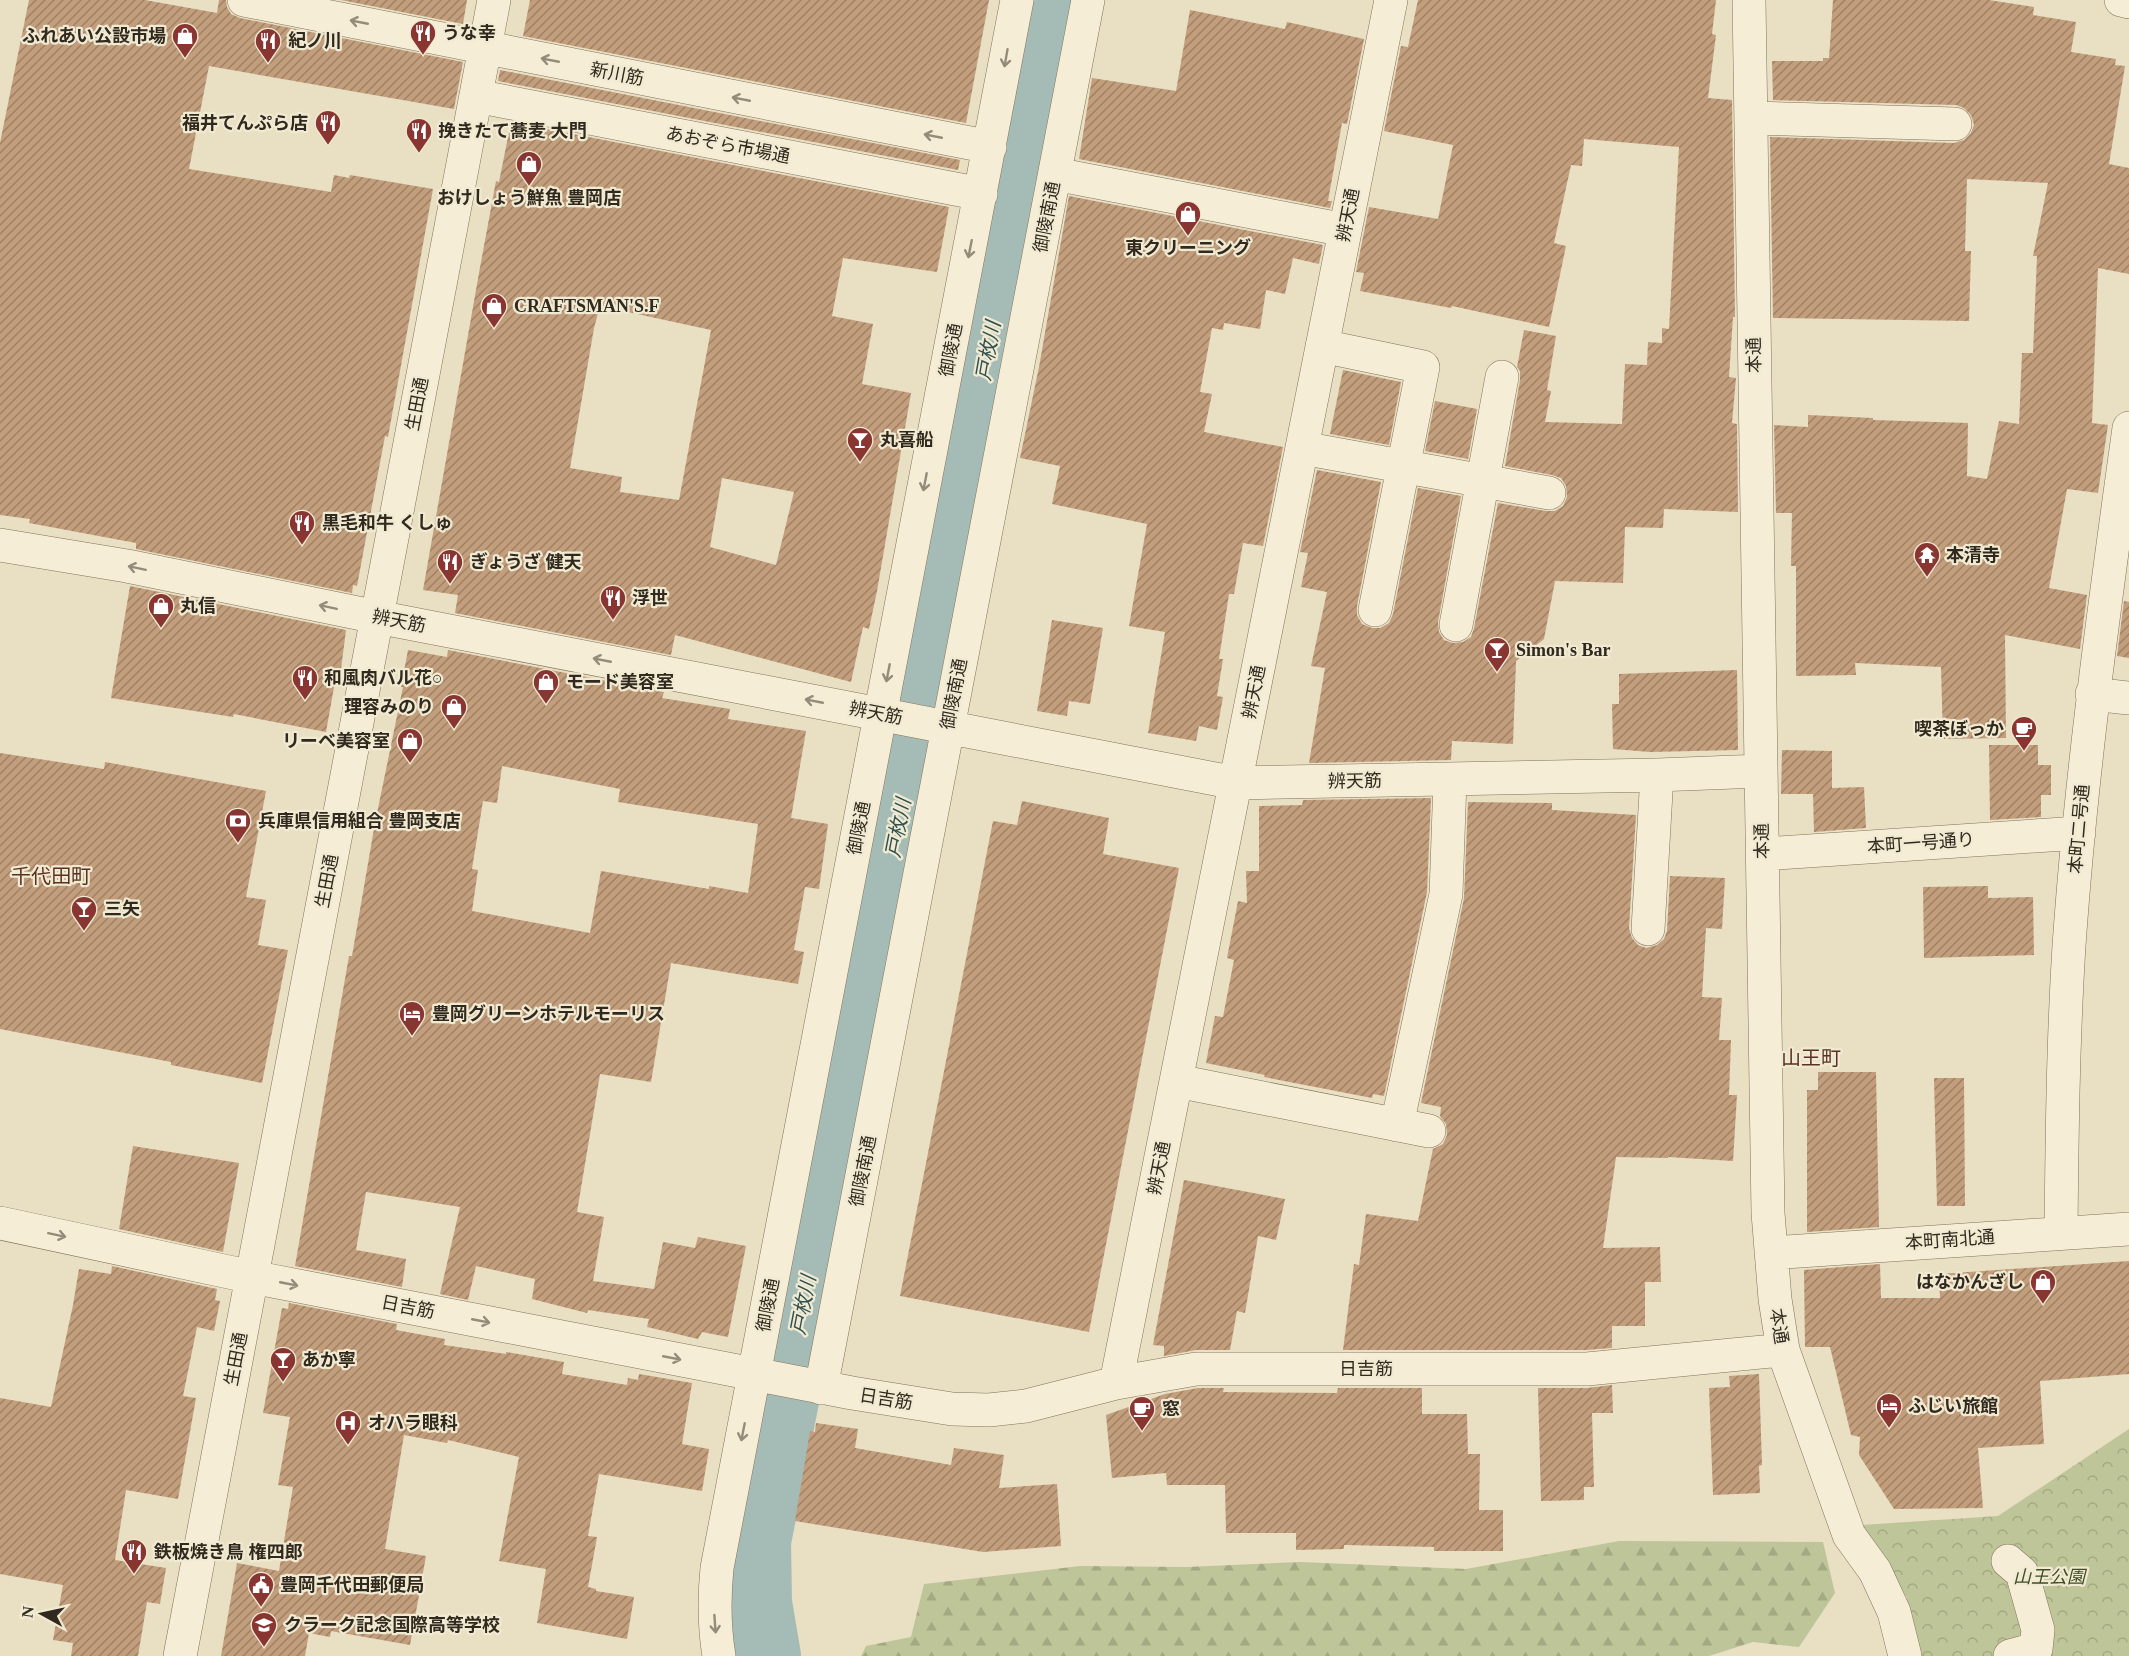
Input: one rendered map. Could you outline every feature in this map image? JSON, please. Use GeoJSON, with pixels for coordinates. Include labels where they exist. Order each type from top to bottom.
{"type":"FeatureCollection","features":[{"type":"Feature","properties":{"kind":"street","name":"新川筋"},"geometry":{"type":"LineString","coordinates":[[244,0],[990,147]]}},
{"type":"Feature","properties":{"kind":"street","name":"生田通"},"geometry":{"type":"LineString","coordinates":[[180,1656],[494,0]]}},
{"type":"Feature","properties":{"kind":"street","name":"御陵通"},"geometry":{"type":"LineString","coordinates":[[719,1656],[714,1617],[717,1568],[759,1375],[886,715],[1017,0]]}},
{"type":"Feature","properties":{"kind":"street","name":"御陵南通"},"geometry":{"type":"LineString","coordinates":[[815,1386],[943,726],[1088,0]]}},
{"type":"Feature","properties":{"kind":"street","name":"辨天通"},"geometry":{"type":"LineString","coordinates":[[1116,1383],[1391,0]]}},
{"type":"Feature","properties":{"kind":"street","name":"本通"},"geometry":{"type":"LineString","coordinates":[[1749,0],[1768,1213],[1771,1253],[1782,1350],[1850,1535],[1875,1571],[1894,1612],[1905,1656]]}},
{"type":"Feature","properties":{"kind":"street"},"geometry":{"type":"LineString","coordinates":[[2121,0],[2129,2]]}},
{"type":"Feature","properties":{"kind":"street","name":"あおぞら市場通"},"geometry":{"type":"LineString","coordinates":[[476,96],[981,194]]}},
{"type":"Feature","properties":{"kind":"street"},"geometry":{"type":"LineString","coordinates":[[1750,118],[1955,124]]}},
{"type":"Feature","properties":{"kind":"street"},"geometry":{"type":"LineString","coordinates":[[1055,174],[1345,230]]}},
{"type":"Feature","properties":{"kind":"street"},"geometry":{"type":"LineString","coordinates":[[1322,346],[1423,367],[1376,610]]}},
{"type":"Feature","properties":{"kind":"street"},"geometry":{"type":"LineString","coordinates":[[1456,625],[1502,377]]}},
{"type":"Feature","properties":{"kind":"street","name":"本町二号通"},"geometry":{"type":"LineString","coordinates":[[2061,1232],[2069,946],[2092,694],[2129,428]]}},
{"type":"Feature","properties":{"kind":"street"},"geometry":{"type":"LineString","coordinates":[[1302,448],[1549,493]]}},
{"type":"Feature","properties":{"kind":"street","name":"辨天筋"},"geometry":{"type":"LineString","coordinates":[[0,544],[127,566],[377,617],[1236,783],[1450,780],[1761,771]]}},
{"type":"Feature","properties":{"kind":"street"},"geometry":{"type":"LineString","coordinates":[[2092,694],[2129,698]]}},
{"type":"Feature","properties":{"kind":"street"},"geometry":{"type":"LineString","coordinates":[[1648,929],[1658,775]]}},
{"type":"Feature","properties":{"kind":"street"},"geometry":{"type":"LineString","coordinates":[[1397,1125],[1446,894],[1450,780]]}},
{"type":"Feature","properties":{"kind":"street","name":"本町一号通り"},"geometry":{"type":"LineString","coordinates":[[1762,854],[2079,833]]}},
{"type":"Feature","properties":{"kind":"street"},"geometry":{"type":"LineString","coordinates":[[1177,1081],[1429,1131]]}},
{"type":"Feature","properties":{"kind":"street","name":"日吉筋"},"geometry":{"type":"LineString","coordinates":[[0,1223],[252,1277],[815,1386],[952,1409],[989,1410],[1026,1406],[1065,1398],[1116,1383],[1196,1368],[1587,1369],[1782,1350]]}},
{"type":"Feature","properties":{"kind":"street","name":"本町南北通"},"geometry":{"type":"LineString","coordinates":[[1771,1253],[2129,1229]]}},
{"type":"Feature","properties":{"kind":"street"},"geometry":{"type":"LineString","coordinates":[[2008,1561],[2022,1573],[2038,1630],[2036,1649],[2010,1656]]}},
{"type":"Feature","properties":{"kind":"green space","name":"山王公園"},"geometry":{"type":"Polygon","coordinates":[[[2129,1429],[2129,1656],[1921,1656],[1909,1616],[1907,1598],[1862,1525],[1998,1516],[2129,1429]]]}},
{"type":"Feature","properties":{"kind":"green space"},"geometry":{"type":"Polygon","coordinates":[[[1619,1541],[1823,1542],[1835,1593],[1799,1647],[1753,1642],[1709,1656],[861,1656],[866,1646],[911,1637],[924,1584],[1080,1566],[1187,1567],[1300,1562],[1466,1569],[1619,1541]]]}},
{"type":"Feature","properties":{"kind":"building"},"geometry":{"type":"Polygon","coordinates":[[[29,0],[145,0],[217,13],[219,0],[226,0],[231,14],[240,18],[463,62],[454,109],[209,66],[189,169],[331,192],[334,175],[349,178],[350,175],[433,189],[388,437],[385,436],[357,586],[353,585],[352,593],[136,549],[136,543],[29,523],[30,519],[0,515],[0,143],[29,0]]]}},
{"type":"Feature","properties":{"kind":"building"},"geometry":{"type":"Polygon","coordinates":[[[341,0],[467,0],[463,24],[341,0]]]}},
{"type":"Feature","properties":{"kind":"building"},"geometry":{"type":"Polygon","coordinates":[[[530,0],[989,0],[966,123],[523,36],[530,0]]]}},
{"type":"Feature","properties":{"kind":"building"},"geometry":{"type":"Polygon","coordinates":[[[1418,0],[1716,0],[1712,34],[1716,35],[1708,98],[1732,100],[1735,317],[1733,317],[1729,377],[1736,378],[1732,423],[1737,424],[1738,512],[1664,509],[1663,528],[1625,527],[1623,583],[1555,581],[1544,639],[1516,661],[1513,744],[1452,741],[1451,760],[1309,763],[1325,668],[1311,666],[1327,592],[1301,587],[1308,553],[1300,552],[1317,470],[1381,482],[1357,606],[1357,615],[1362,624],[1372,628],[1380,628],[1389,623],[1393,614],[1418,488],[1461,496],[1438,622],[1439,632],[1444,640],[1453,643],[1463,642],[1471,637],[1474,628],[1498,503],[1555,511],[1563,506],[1567,497],[1566,486],[1561,478],[1505,466],[1520,380],[1520,371],[1517,367],[1524,330],[1556,336],[1547,390],[1551,391],[1545,422],[1622,424],[1625,364],[1647,365],[1648,342],[1662,343],[1662,328],[1669,329],[1679,147],[1584,139],[1582,166],[1571,165],[1554,243],[1566,246],[1549,327],[1452,306],[1451,308],[1360,291],[1364,273],[1356,272],[1369,207],[1438,219],[1453,145],[1384,131],[1401,46],[1408,47],[1418,0]]]}},
{"type":"Feature","properties":{"kind":"building"},"geometry":{"type":"Polygon","coordinates":[[[1833,0],[1989,0],[2034,7],[2033,15],[2076,22],[2071,52],[2116,59],[2115,65],[2125,66],[2109,164],[2129,168],[2129,274],[2098,268],[2092,423],[2108,425],[2098,493],[2067,489],[2049,588],[2087,595],[2080,649],[2005,635],[2006,738],[1943,739],[1941,667],[1855,663],[1856,675],[1796,676],[1796,566],[1791,566],[1792,513],[1776,513],[1774,425],[1808,427],[1808,415],[1968,423],[1967,476],[1987,479],[1999,421],[2019,424],[2022,353],[2033,353],[2037,256],[2033,256],[2048,183],[1967,179],[1965,251],[1971,251],[1969,321],[1773,318],[1770,137],[1954,143],[1964,140],[1971,133],[1974,125],[1971,115],[1964,108],[1956,105],[1773,100],[1772,61],[1823,61],[1823,58],[1829,58],[1833,0]]]}},
{"type":"Feature","properties":{"kind":"building"},"geometry":{"type":"Polygon","coordinates":[[[1190,10],[1285,29],[1287,22],[1364,39],[1347,124],[1342,123],[1328,201],[1332,201],[1330,208],[1079,159],[1092,78],[1176,91],[1190,10]]]}},
{"type":"Feature","properties":{"kind":"building"},"geometry":{"type":"Polygon","coordinates":[[[500,70],[960,160],[958,170],[498,81],[500,70]]]}},
{"type":"Feature","properties":{"kind":"building"},"geometry":{"type":"Polygon","coordinates":[[[511,122],[949,207],[937,272],[843,258],[832,316],[873,324],[862,384],[911,393],[877,591],[869,629],[863,627],[851,682],[675,635],[671,655],[455,613],[458,595],[423,590],[496,181],[499,182],[511,122]],[[600,306],[594,328],[570,468],[622,477],[620,492],[679,500],[711,330],[600,306]],[[722,478],[710,547],[776,565],[794,492],[722,478]]]}},
{"type":"Feature","properties":{"kind":"building"},"geometry":{"type":"Polygon","coordinates":[[[1069,196],[1323,245],[1319,264],[1293,258],[1285,294],[1266,290],[1260,329],[1224,323],[1223,330],[1212,328],[1200,392],[1212,394],[1204,432],[1283,447],[1263,546],[1243,543],[1234,594],[1229,594],[1219,659],[1223,659],[1217,696],[1223,697],[1217,730],[1199,726],[1196,741],[1148,733],[1165,632],[1129,626],[1147,524],[1052,504],[1060,466],[1020,458],[1039,367],[1069,196]]]}},
{"type":"Feature","properties":{"kind":"building"},"geometry":{"type":"Polygon","coordinates":[[[1343,370],[1401,382],[1389,445],[1330,434],[1343,370]]]}},
{"type":"Feature","properties":{"kind":"building"},"geometry":{"type":"Polygon","coordinates":[[[1435,401],[1477,409],[1468,459],[1425,451],[1435,401]]]}},
{"type":"Feature","properties":{"kind":"building"},"geometry":{"type":"Polygon","coordinates":[[[130,586],[346,630],[340,677],[336,676],[326,732],[234,714],[233,717],[111,698],[130,586]]]}},
{"type":"Feature","properties":{"kind":"building"},"geometry":{"type":"Polygon","coordinates":[[[2124,601],[2129,602],[2129,658],[2117,656],[2124,601]]]}},
{"type":"Feature","properties":{"kind":"building"},"geometry":{"type":"Polygon","coordinates":[[[1052,620],[1103,628],[1090,704],[1069,701],[1067,716],[1037,711],[1052,620]]]}},
{"type":"Feature","properties":{"kind":"building"},"geometry":{"type":"Polygon","coordinates":[[[408,650],[447,657],[448,650],[664,692],[662,698],[730,709],[728,719],[806,731],[791,818],[828,824],[819,889],[805,887],[794,950],[804,952],[798,984],[671,963],[651,1082],[600,1074],[577,1212],[604,1217],[593,1281],[654,1289],[663,1242],[695,1248],[698,1237],[746,1246],[728,1337],[702,1332],[698,1339],[647,1327],[649,1319],[588,1310],[587,1313],[532,1299],[535,1279],[476,1266],[468,1300],[440,1294],[460,1207],[366,1192],[356,1250],[406,1259],[402,1287],[295,1266],[349,956],[352,956],[375,823],[403,687],[401,687],[408,650]],[[502,766],[497,803],[483,801],[472,869],[478,870],[472,911],[590,933],[601,871],[709,889],[709,886],[748,893],[758,824],[618,802],[620,789],[502,766]]]}},
{"type":"Feature","properties":{"kind":"building"},"geometry":{"type":"Polygon","coordinates":[[[1737,670],[1738,750],[1650,752],[1613,749],[1612,704],[1619,704],[1619,674],[1737,670]]]}},
{"type":"Feature","properties":{"kind":"building"},"geometry":{"type":"Polygon","coordinates":[[[1989,745],[2038,745],[2038,765],[2051,765],[2051,795],[2041,795],[2041,817],[1990,820],[1989,745]]]}},
{"type":"Feature","properties":{"kind":"building"},"geometry":{"type":"Polygon","coordinates":[[[1782,750],[1832,751],[1832,788],[1864,787],[1866,828],[1814,832],[1813,794],[1781,794],[1782,750]]]}},
{"type":"Feature","properties":{"kind":"building"},"geometry":{"type":"Polygon","coordinates":[[[0,753],[104,769],[105,762],[266,791],[246,897],[266,900],[258,945],[288,950],[262,1083],[171,1065],[171,1062],[0,1029],[0,753]]]}},
{"type":"Feature","properties":{"kind":"building"},"geometry":{"type":"Polygon","coordinates":[[[1431,798],[1427,892],[1384,1096],[1373,1094],[1372,1098],[1206,1063],[1215,1016],[1223,1017],[1234,960],[1227,958],[1238,901],[1247,903],[1246,871],[1259,871],[1259,806],[1302,805],[1303,800],[1431,798]]]}},
{"type":"Feature","properties":{"kind":"building"},"geometry":{"type":"Polygon","coordinates":[[[1022,801],[1109,818],[1103,854],[1179,868],[1089,1332],[900,1296],[993,821],[1017,825],[1022,801]]]}},
{"type":"Feature","properties":{"kind":"building"},"geometry":{"type":"Polygon","coordinates":[[[1468,802],[1552,803],[1552,810],[1636,815],[1629,928],[1632,938],[1638,945],[1646,948],[1657,945],[1664,939],[1667,931],[1670,876],[1725,878],[1722,929],[1706,928],[1702,997],[1722,998],[1719,1040],[1731,1040],[1729,1095],[1737,1095],[1733,1161],[1616,1157],[1603,1248],[1660,1247],[1661,1282],[1645,1282],[1645,1326],[1612,1326],[1612,1348],[1586,1350],[1343,1350],[1354,1264],[1359,1265],[1366,1214],[1418,1221],[1433,1149],[1443,1144],[1447,1135],[1446,1124],[1440,1116],[1441,1107],[1421,1103],[1464,898],[1468,802]]]}},
{"type":"Feature","properties":{"kind":"building"},"geometry":{"type":"Polygon","coordinates":[[[1988,886],[1988,898],[2033,897],[2034,955],[1924,958],[1923,887],[1988,886]]]}},
{"type":"Feature","properties":{"kind":"building"},"geometry":{"type":"Polygon","coordinates":[[[1818,1072],[1876,1072],[1879,1227],[1807,1232],[1807,1090],[1818,1090],[1818,1072]]]}},
{"type":"Feature","properties":{"kind":"building"},"geometry":{"type":"Polygon","coordinates":[[[1934,1078],[1964,1078],[1965,1206],[1937,1206],[1934,1078]]]}},
{"type":"Feature","properties":{"kind":"building"},"geometry":{"type":"Polygon","coordinates":[[[133,1146],[239,1163],[223,1252],[119,1229],[133,1146]]]}},
{"type":"Feature","properties":{"kind":"building"},"geometry":{"type":"Polygon","coordinates":[[[1184,1180],[1285,1199],[1276,1240],[1258,1236],[1245,1313],[1237,1311],[1230,1350],[1196,1350],[1164,1356],[1164,1346],[1153,1345],[1184,1180]]]}},
{"type":"Feature","properties":{"kind":"building"},"geometry":{"type":"Polygon","coordinates":[[[2129,1261],[2129,1374],[2040,1381],[2044,1444],[1978,1448],[1983,1508],[1894,1509],[1859,1455],[1860,1437],[1851,1435],[1830,1347],[1805,1347],[1804,1270],[1880,1264],[1881,1298],[1940,1298],[1939,1274],[2129,1261]]]}},
{"type":"Feature","properties":{"kind":"building"},"geometry":{"type":"Polygon","coordinates":[[[112,1266],[217,1289],[215,1300],[220,1301],[214,1331],[197,1327],[183,1396],[196,1398],[178,1499],[126,1490],[115,1560],[166,1568],[160,1604],[147,1602],[138,1656],[71,1656],[73,1643],[53,1640],[63,1585],[0,1574],[0,1398],[51,1407],[79,1269],[111,1274],[112,1266]]]}},
{"type":"Feature","properties":{"kind":"building"},"geometry":{"type":"Polygon","coordinates":[[[289,1303],[397,1324],[396,1330],[445,1339],[444,1345],[564,1362],[562,1374],[627,1385],[628,1378],[638,1380],[639,1374],[692,1383],[682,1444],[709,1449],[702,1491],[599,1474],[588,1536],[597,1537],[588,1587],[596,1591],[634,1597],[627,1639],[537,1623],[546,1569],[499,1561],[519,1457],[448,1440],[447,1443],[404,1435],[385,1549],[426,1556],[410,1645],[331,1631],[330,1637],[309,1633],[305,1656],[221,1656],[237,1563],[279,1571],[293,1487],[278,1485],[290,1417],[263,1413],[282,1308],[288,1309],[289,1303]]]}},
{"type":"Feature","properties":{"kind":"building"},"geometry":{"type":"Polygon","coordinates":[[[1759,1374],[1762,1465],[1759,1466],[1760,1493],[1713,1495],[1709,1388],[1730,1387],[1729,1376],[1759,1374]]]}},
{"type":"Feature","properties":{"kind":"building"},"geometry":{"type":"Polygon","coordinates":[[[1612,1385],[1613,1413],[1592,1413],[1594,1487],[1584,1487],[1584,1500],[1541,1501],[1538,1388],[1587,1388],[1612,1385]]]}},
{"type":"Feature","properties":{"kind":"building"},"geometry":{"type":"Polygon","coordinates":[[[1198,1388],[1224,1388],[1223,1392],[1337,1393],[1338,1388],[1422,1388],[1422,1414],[1467,1414],[1468,1454],[1480,1454],[1479,1510],[1503,1510],[1503,1551],[1434,1551],[1434,1547],[1344,1545],[1344,1549],[1296,1550],[1296,1533],[1226,1533],[1225,1485],[1167,1485],[1166,1473],[1112,1478],[1106,1415],[1165,1394],[1198,1388]]]}},
{"type":"Feature","properties":{"kind":"building"},"geometry":{"type":"Polygon","coordinates":[[[816,1423],[858,1429],[855,1448],[951,1465],[954,1448],[1004,1455],[999,1488],[1057,1484],[1061,1546],[983,1552],[795,1521],[810,1431],[815,1432],[816,1423]]]}},
{"type":"Feature","properties":{"kind":"waterway","name":"戸枚川"},"geometry":{"type":"LineString","coordinates":[[766,1656],[757,1603],[756,1541],[929,672],[1053,0]]}},
{"type":"Feature","properties":{"kind":"place","name":"うな幸"},"geometry":{"type":"Point","coordinates":[423,56]}},
{"type":"Feature","properties":{"kind":"place","name":"ふれあい公設市場"},"geometry":{"type":"Point","coordinates":[185,59]}},
{"type":"Feature","properties":{"kind":"place","name":"紀ノ川"},"geometry":{"type":"Point","coordinates":[268,64]}},
{"type":"Feature","properties":{"kind":"place","name":"福井てんぷら店"},"geometry":{"type":"Point","coordinates":[328,146]}},
{"type":"Feature","properties":{"kind":"place","name":"挽きたて蕎麦 大門"},"geometry":{"type":"Point","coordinates":[419,154]}},
{"type":"Feature","properties":{"kind":"place","name":"おけしょう鮮魚 豊岡店"},"geometry":{"type":"Point","coordinates":[529,187]}},
{"type":"Feature","properties":{"kind":"place","name":"東クリーニング"},"geometry":{"type":"Point","coordinates":[1188,237]}},
{"type":"Feature","properties":{"kind":"place","name":"CRAFTSMAN'S.F"},"geometry":{"type":"Point","coordinates":[494,329]}},
{"type":"Feature","properties":{"kind":"place","name":"丸喜船"},"geometry":{"type":"Point","coordinates":[860,463]}},
{"type":"Feature","properties":{"kind":"place","name":"黒毛和牛 くしゅ"},"geometry":{"type":"Point","coordinates":[302,546]}},
{"type":"Feature","properties":{"kind":"place","name":"本清寺"},"geometry":{"type":"Point","coordinates":[1927,578]}},
{"type":"Feature","properties":{"kind":"place","name":"ぎょうざ 健天"},"geometry":{"type":"Point","coordinates":[450,585]}},
{"type":"Feature","properties":{"kind":"place","name":"浮世"},"geometry":{"type":"Point","coordinates":[613,621]}},
{"type":"Feature","properties":{"kind":"place","name":"丸信"},"geometry":{"type":"Point","coordinates":[161,629]}},
{"type":"Feature","properties":{"kind":"place","name":"Simon's Bar"},"geometry":{"type":"Point","coordinates":[1497,673]}},
{"type":"Feature","properties":{"kind":"place","name":"和風肉バル花○"},"geometry":{"type":"Point","coordinates":[305,701]}},
{"type":"Feature","properties":{"kind":"place","name":"モード美容室"},"geometry":{"type":"Point","coordinates":[546,705]}},
{"type":"Feature","properties":{"kind":"place","name":"理容みのり"},"geometry":{"type":"Point","coordinates":[454,730]}},
{"type":"Feature","properties":{"kind":"place","name":"喫茶ぼっか"},"geometry":{"type":"Point","coordinates":[2024,752]}},
{"type":"Feature","properties":{"kind":"place","name":"リーベ美容室"},"geometry":{"type":"Point","coordinates":[410,764]}},
{"type":"Feature","properties":{"kind":"place","name":"兵庫県信用組合 豊岡支店"},"geometry":{"type":"Point","coordinates":[238,844]}},
{"type":"Feature","properties":{"kind":"place","name":"三矢"},"geometry":{"type":"Point","coordinates":[84,932]}},
{"type":"Feature","properties":{"kind":"place","name":"豊岡グリーンホテルモーリス"},"geometry":{"type":"Point","coordinates":[412,1037]}},
{"type":"Feature","properties":{"kind":"place","name":"はなかんざし"},"geometry":{"type":"Point","coordinates":[2043,1305]}},
{"type":"Feature","properties":{"kind":"place","name":"あか寧"},"geometry":{"type":"Point","coordinates":[283,1383]}},
{"type":"Feature","properties":{"kind":"place","name":"ふじい旅館"},"geometry":{"type":"Point","coordinates":[1889,1429]}},
{"type":"Feature","properties":{"kind":"place","name":"窓"},"geometry":{"type":"Point","coordinates":[1142,1432]}},
{"type":"Feature","properties":{"kind":"place","name":"オハラ眼科"},"geometry":{"type":"Point","coordinates":[348,1446]}},
{"type":"Feature","properties":{"kind":"place","name":"鉄板焼き鳥 権四郎"},"geometry":{"type":"Point","coordinates":[134,1575]}},
{"type":"Feature","properties":{"kind":"place","name":"豊岡千代田郵便局"},"geometry":{"type":"Point","coordinates":[261,1608]}},
{"type":"Feature","properties":{"kind":"place","name":"クラーク記念国際高等学校"},"geometry":{"type":"Point","coordinates":[264,1648]}},
{"type":"Feature","properties":{"kind":"district","name":"千代田町"},"geometry":{"type":"Point","coordinates":[51,876]}},
{"type":"Feature","properties":{"kind":"district","name":"山王町"},"geometry":{"type":"Point","coordinates":[1811,1058]}}]}
